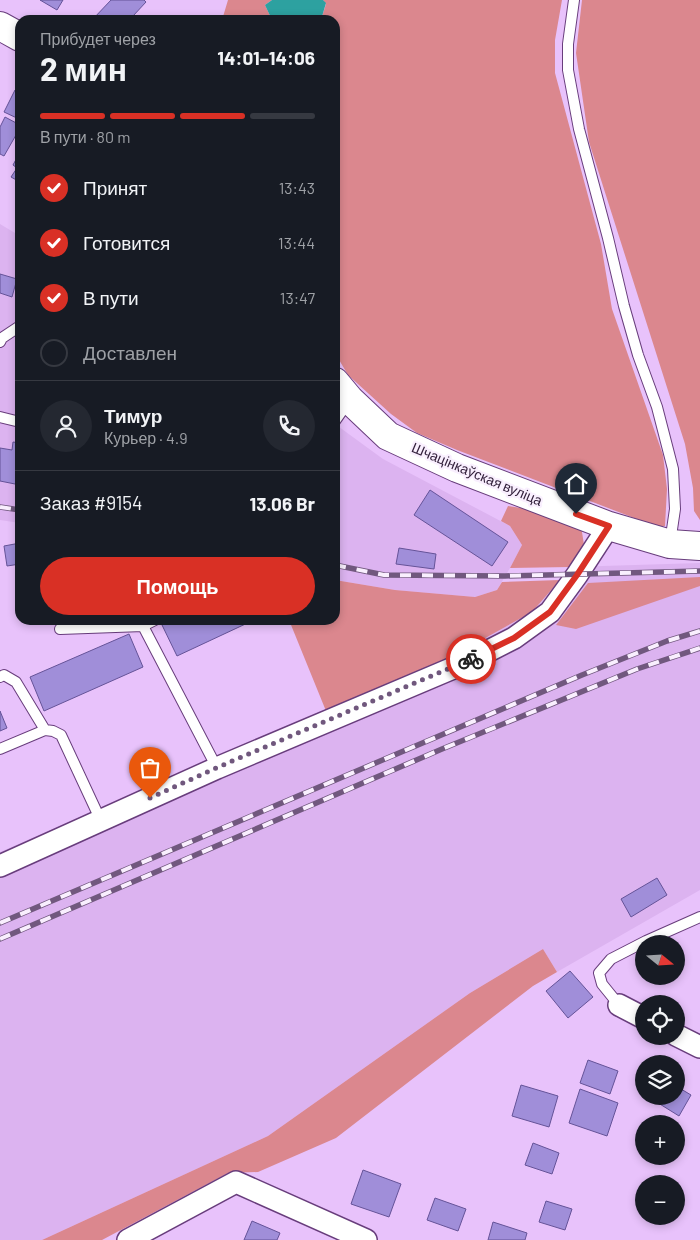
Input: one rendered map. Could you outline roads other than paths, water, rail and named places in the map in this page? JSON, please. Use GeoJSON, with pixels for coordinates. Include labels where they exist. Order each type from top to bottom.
{"type":"FeatureCollection","features":[{"type":"Feature","properties":{"kind":"street"},"geometry":{"type":"LineString","coordinates":[[0,26],[15,34]]}},
{"type":"Feature","properties":{"kind":"street","name":"Шчацінкаўская вуліца"},"geometry":{"type":"LineString","coordinates":[[340,401],[388,436],[457,468],[609,526],[670,544],[700,546]]}},
{"type":"Feature","properties":{"kind":"street"},"geometry":{"type":"LineString","coordinates":[[0,866],[216,768],[465,662],[514,638],[550,612],[609,526]]}},
{"type":"Feature","properties":{"kind":"street"},"geometry":{"type":"LineString","coordinates":[[619,1005],[635,1013]]}},
{"type":"Feature","properties":{"kind":"street"},"geometry":{"type":"LineString","coordinates":[[685,1040],[700,1047]]}},
{"type":"Feature","properties":{"kind":"street"},"geometry":{"type":"LineString","coordinates":[[128,1240],[236,1182],[366,1240]]}},
{"type":"Feature","properties":{"kind":"lane"},"geometry":{"type":"LineString","coordinates":[[574,0],[568,44],[568,70],[577,119],[624,306],[638,355],[656,406],[673,469],[675,509],[670,544]]}},
{"type":"Feature","properties":{"kind":"lane"},"geometry":{"type":"LineString","coordinates":[[0,342],[2,338],[15,329]]}},
{"type":"Feature","properties":{"kind":"lane"},"geometry":{"type":"LineString","coordinates":[[0,417],[15,421]]}},
{"type":"Feature","properties":{"kind":"lane"},"geometry":{"type":"LineString","coordinates":[[60,629],[144,626],[216,768]]}},
{"type":"Feature","properties":{"kind":"lane"},"geometry":{"type":"LineString","coordinates":[[0,677],[4,675],[16,682],[45,730]]}},
{"type":"Feature","properties":{"kind":"lane"},"geometry":{"type":"LineString","coordinates":[[0,750],[45,730],[61,735],[101,821]]}},
{"type":"Feature","properties":{"kind":"lane"},"geometry":{"type":"LineString","coordinates":[[619,1005],[602,984],[599,973],[611,959],[700,917]]}},
{"type":"Feature","properties":{"kind":"railway"},"geometry":{"type":"LineString","coordinates":[[0,507],[15,509]]}},
{"type":"Feature","properties":{"kind":"railway"},"geometry":{"type":"LineString","coordinates":[[340,566],[384,575],[505,576],[700,571]]}},
{"type":"Feature","properties":{"kind":"railway"},"geometry":{"type":"LineString","coordinates":[[0,923],[582,675],[667,641],[700,631]]}},
{"type":"Feature","properties":{"kind":"railway"},"geometry":{"type":"LineString","coordinates":[[0,939],[442,749],[637,669],[700,648]]}}]}
